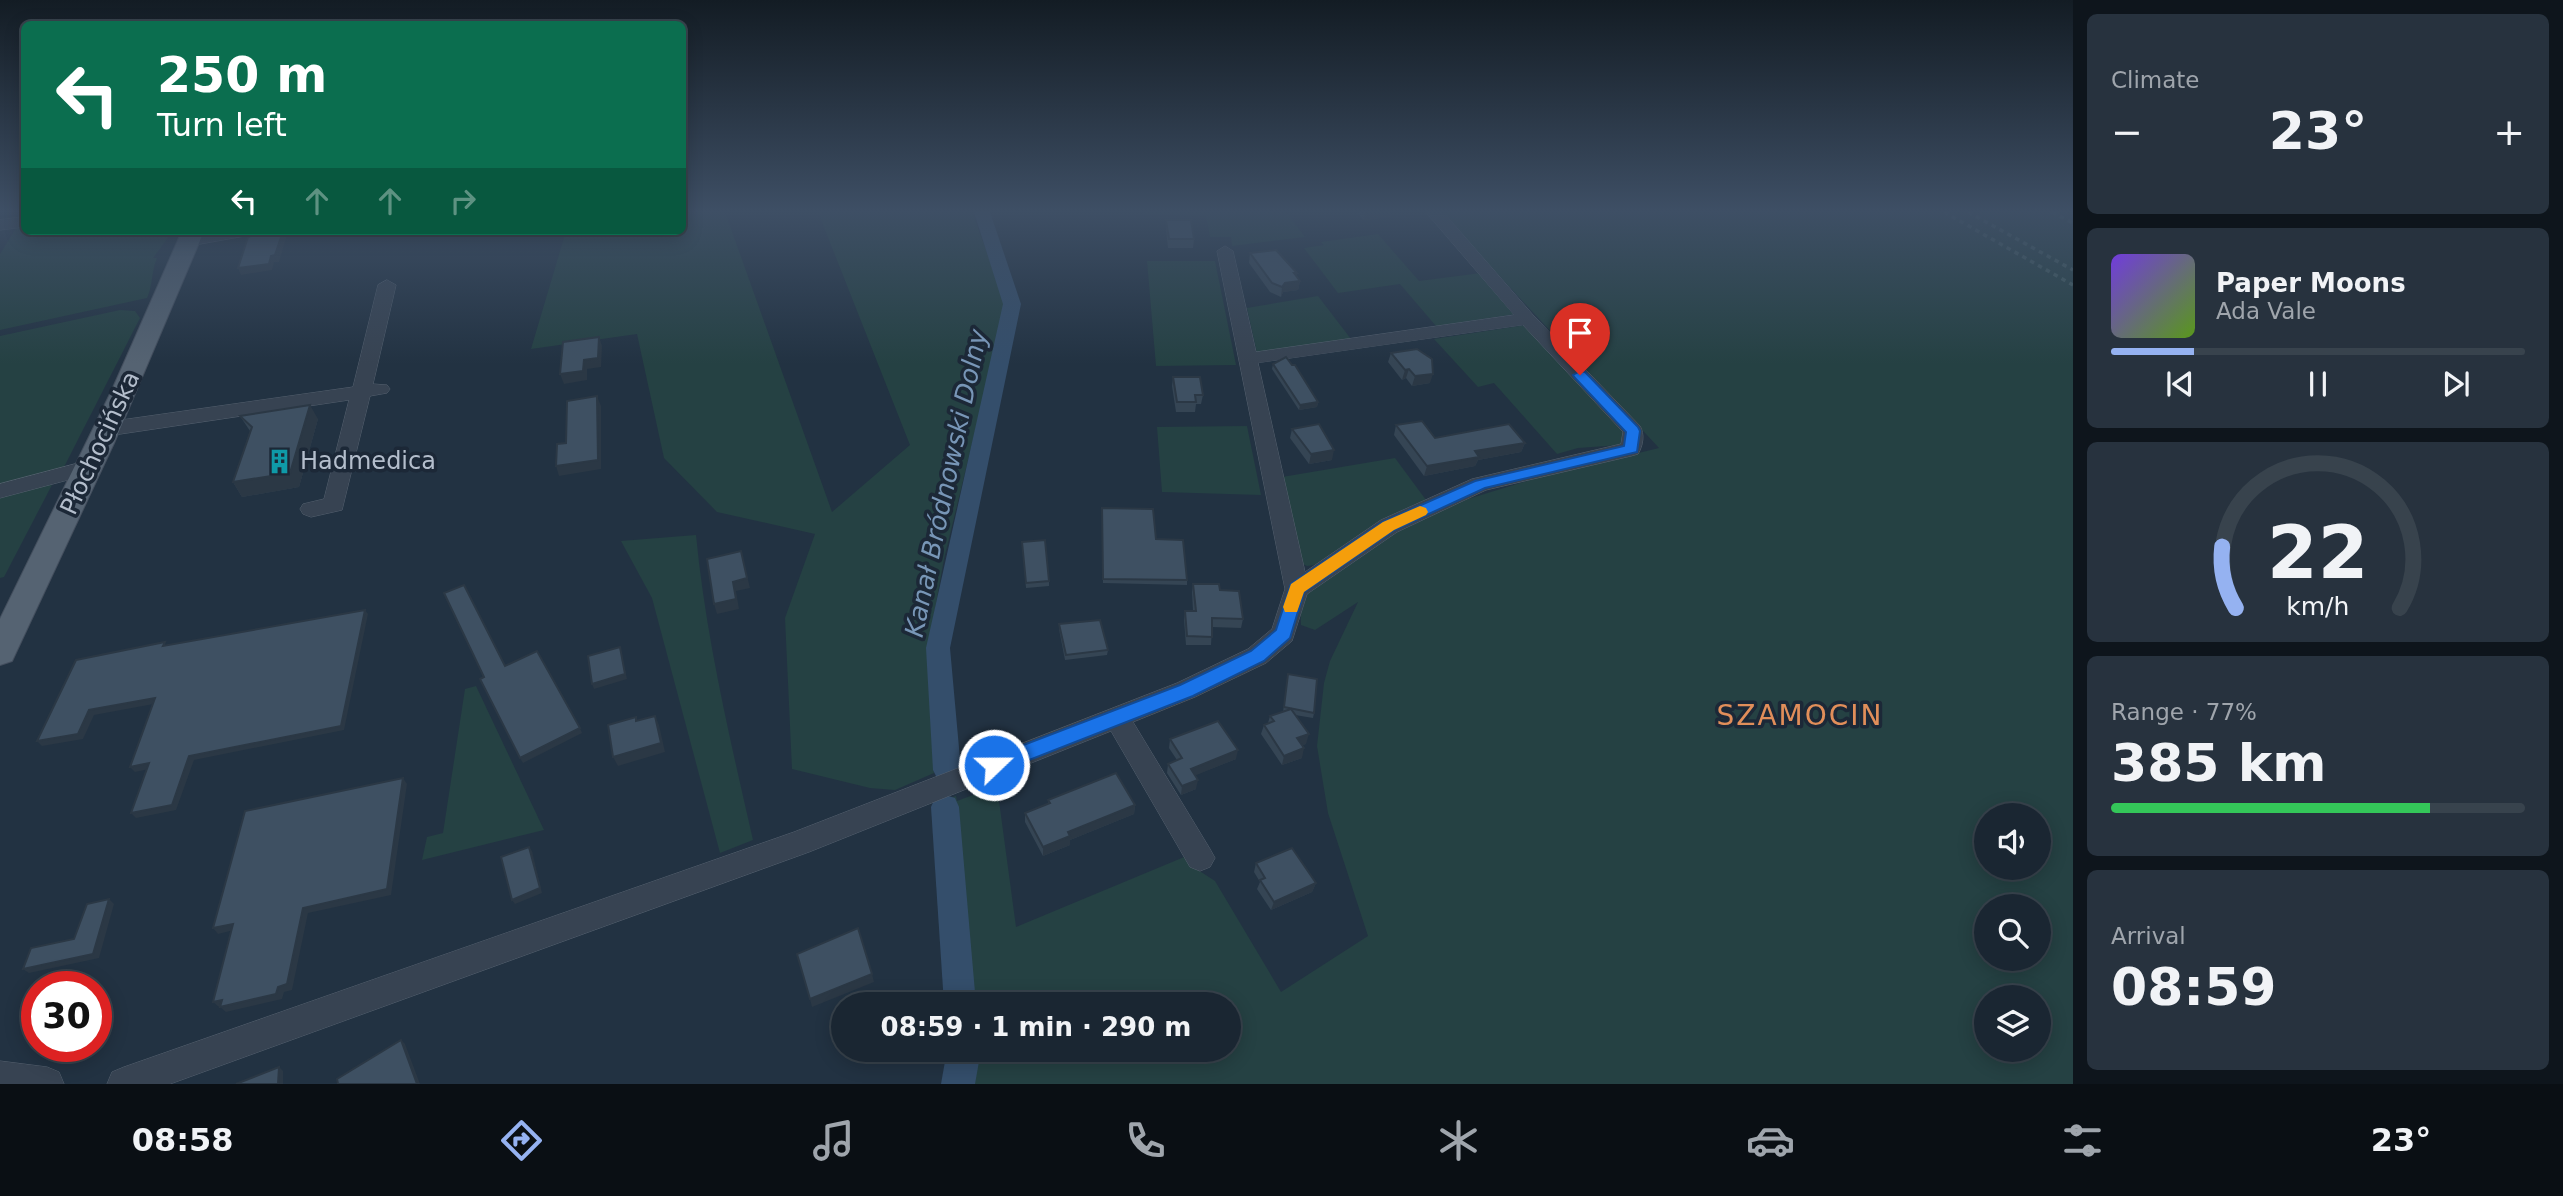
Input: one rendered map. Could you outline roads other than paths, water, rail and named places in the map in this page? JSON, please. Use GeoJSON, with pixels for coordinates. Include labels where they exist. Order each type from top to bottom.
{"type":"FeatureCollection","features":[{"type":"Feature","properties":{"kind":"main road","name":"Płochocińska"},"geometry":{"type":"LineString","coordinates":[[0,652],[90,467],[181,263]]}},
{"type":"Feature","properties":{"kind":"street"},"geometry":{"type":"LineString","coordinates":[[124,1084],[793,845],[1186,691],[1257,656],[1283,634],[1297,589],[1227,263]]}},
{"type":"Feature","properties":{"kind":"street"},"geometry":{"type":"LineString","coordinates":[[1297,589],[1389,526],[1480,484],[1631,449],[1633,431],[1527,319],[1478,263]]}},
{"type":"Feature","properties":{"kind":"street"},"geometry":{"type":"LineString","coordinates":[[311,509],[334,505],[370,390],[387,285]]}},
{"type":"Feature","properties":{"kind":"street"},"geometry":{"type":"LineString","coordinates":[[1248,359],[1527,319]]}},
{"type":"Feature","properties":{"kind":"street"},"geometry":{"type":"LineString","coordinates":[[107,429],[370,390]]}},
{"type":"Feature","properties":{"kind":"street"},"geometry":{"type":"LineString","coordinates":[[0,491],[90,467]]}},
{"type":"Feature","properties":{"kind":"street"},"geometry":{"type":"LineString","coordinates":[[1116,717],[1200,858]]}},
{"type":"Feature","properties":{"kind":"street"},"geometry":{"type":"LineString","coordinates":[[0,1078],[47,1084]]}},
{"type":"Feature","properties":{"kind":"waterway","name":"Kanał Bródnowski Dolny"},"geometry":{"type":"LineString","coordinates":[[947,770],[938,648],[1012,304],[998,263]]}},
{"type":"Feature","properties":{"kind":"waterway","name":"Kanał Bródnowski Dolny"},"geometry":{"type":"LineString","coordinates":[[945,807],[959,992]]}},
{"type":"Feature","properties":{"kind":"waterway","name":"Kanał Bródnowski Dolny"},"geometry":{"type":"LineString","coordinates":[[958,1084],[962,1062]]}},
{"type":"Feature","properties":{"kind":"place","name":"Hadmedica"},"geometry":{"type":"Point","coordinates":[280,461]}},
{"type":"Feature","properties":{"kind":"district","name":"SZAMOCIN"},"geometry":{"type":"Point","coordinates":[1800,715]}}]}
